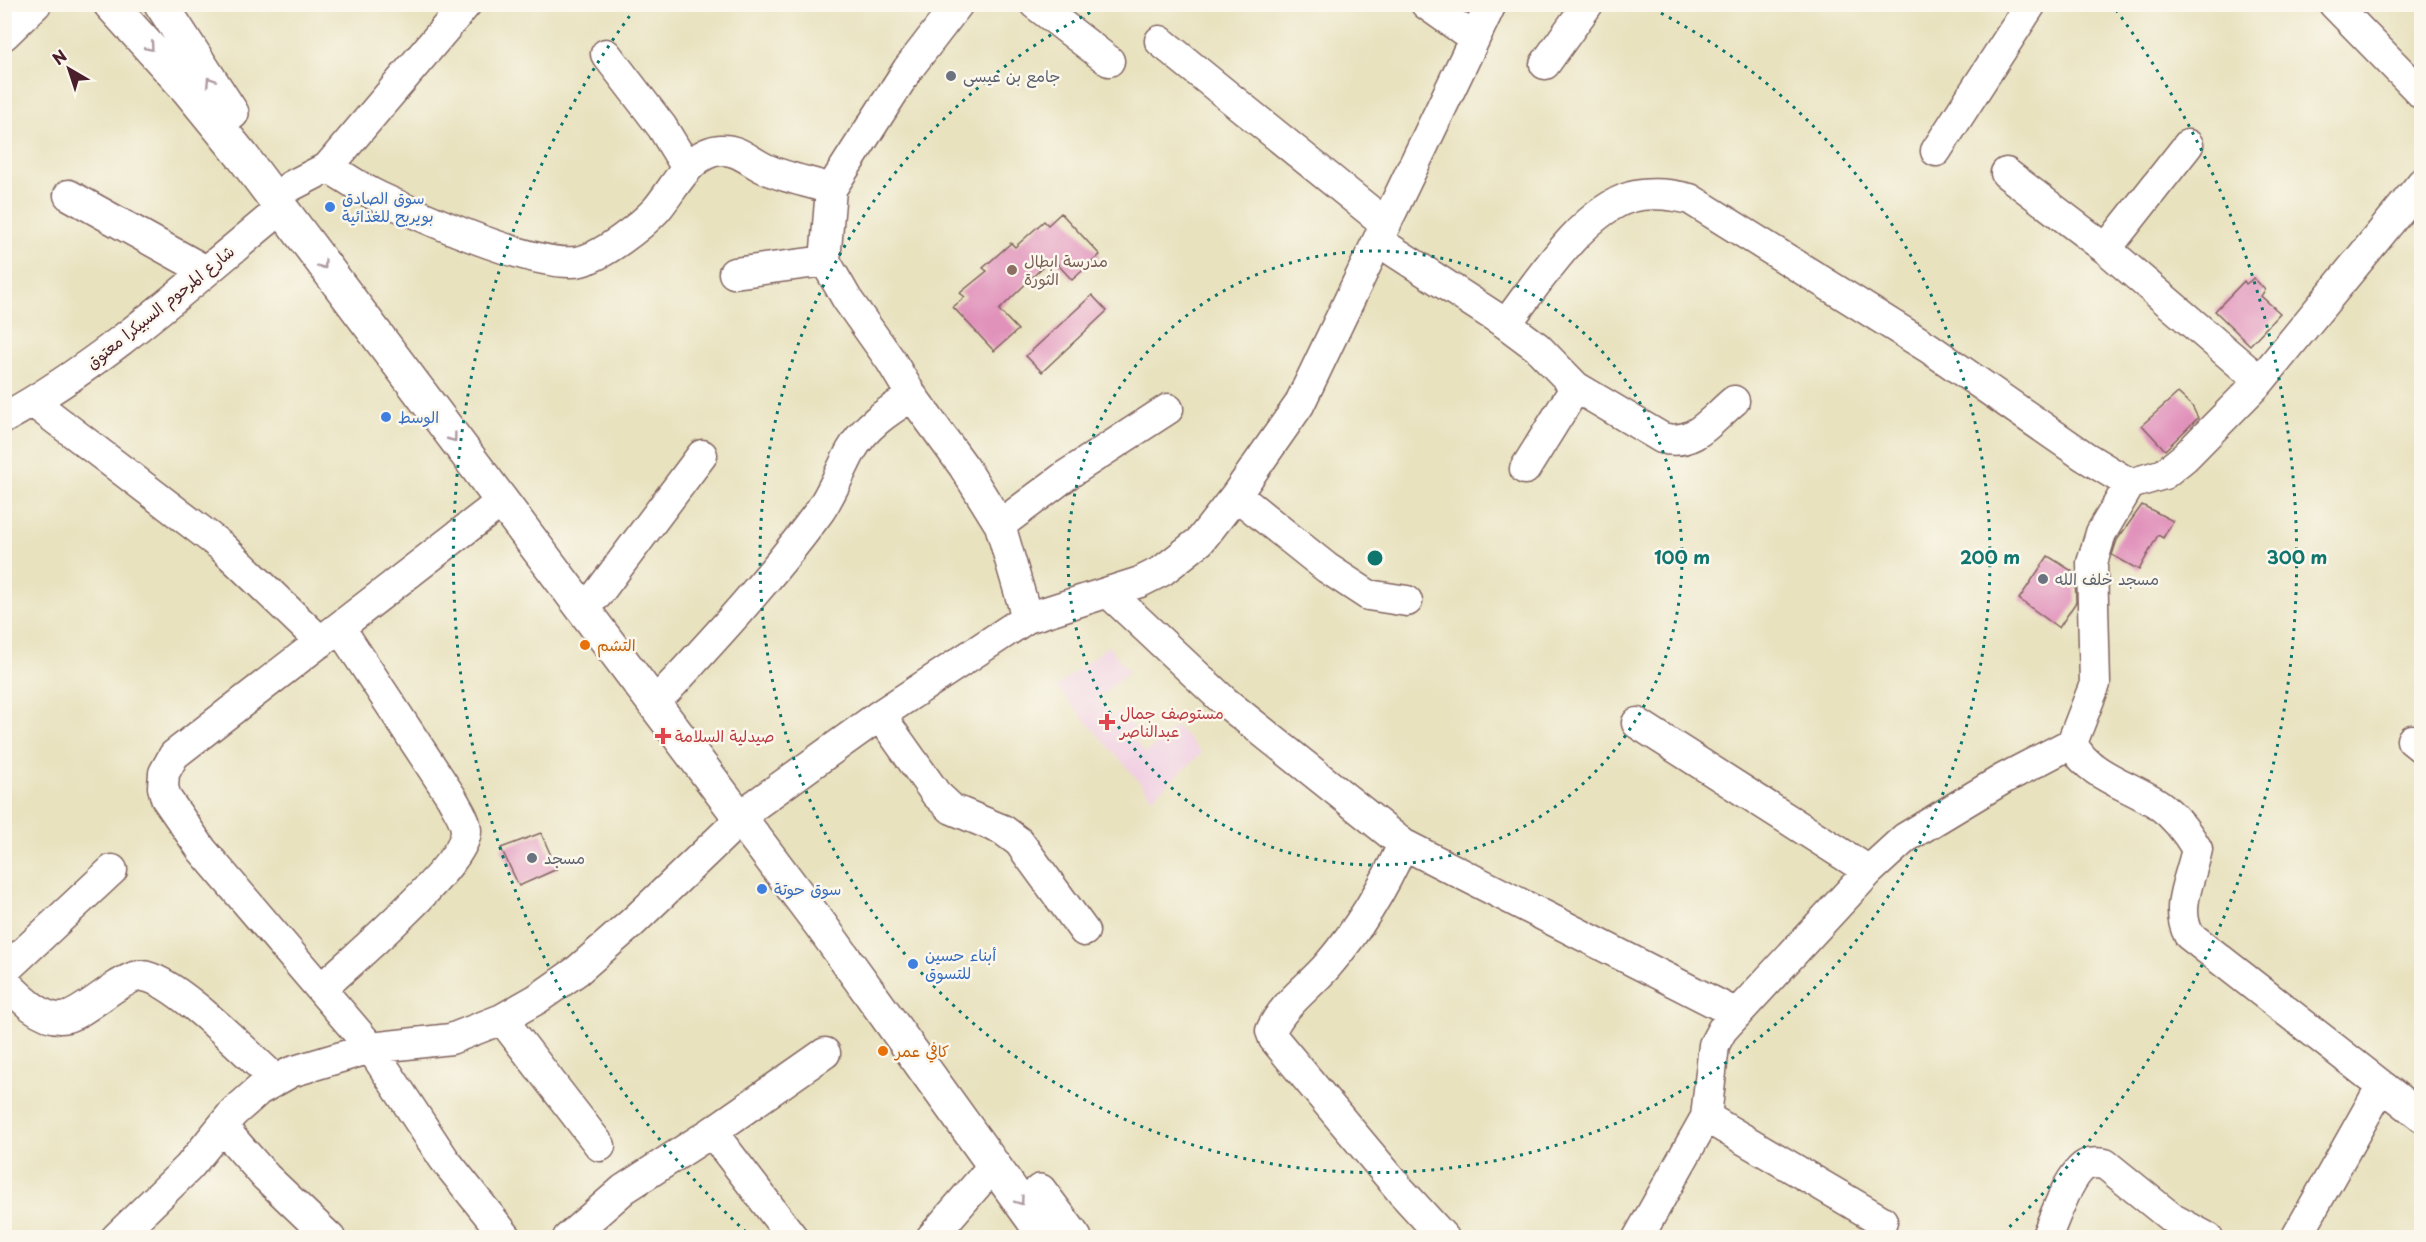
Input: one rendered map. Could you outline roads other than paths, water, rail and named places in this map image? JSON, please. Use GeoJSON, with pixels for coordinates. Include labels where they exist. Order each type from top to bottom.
{"type":"FeatureCollection","features":[{"type":"Feature","properties":{"kind":"main road"},"geometry":{"type":"LineString","coordinates":[[110,4],[286,198],[597,595],[667,690],[820,924],[1047,1238]]}},
{"type":"Feature","properties":{"kind":"main road"},"geometry":{"type":"LineString","coordinates":[[161,4],[286,198],[501,502],[747,812],[1075,1238]]}},
{"type":"Feature","properties":{"kind":"street"},"geometry":{"type":"LineString","coordinates":[[4,34],[36,4]]}},
{"type":"Feature","properties":{"kind":"street"},"geometry":{"type":"LineString","coordinates":[[466,4],[328,167],[378,196],[507,250],[566,263],[583,261],[633,231],[655,210],[687,168],[703,156],[719,150],[732,150],[766,169],[831,189]]}},
{"type":"Feature","properties":{"kind":"street"},"geometry":{"type":"LineString","coordinates":[[1035,4],[1109,61]]}},
{"type":"Feature","properties":{"kind":"street"},"geometry":{"type":"LineString","coordinates":[[1426,4],[1474,38]]}},
{"type":"Feature","properties":{"kind":"street"},"geometry":{"type":"LineString","coordinates":[[116,1238],[189,1167],[222,1127],[259,1090],[291,1072],[371,1048],[451,1039],[502,1019],[577,971],[633,922],[747,812],[880,715],[1027,618],[1140,582],[1181,558],[1200,541],[1236,495],[1299,405],[1491,4]]}},
{"type":"Feature","properties":{"kind":"street"},"geometry":{"type":"LineString","coordinates":[[1545,64],[1588,4]]}},
{"type":"Feature","properties":{"kind":"street"},"geometry":{"type":"LineString","coordinates":[[1936,151],[2031,4]]}},
{"type":"Feature","properties":{"kind":"street"},"geometry":{"type":"LineString","coordinates":[[2334,4],[2421,94]]}},
{"type":"Feature","properties":{"kind":"street"},"geometry":{"type":"LineString","coordinates":[[953,6],[908,69],[831,189],[825,261],[847,299],[891,361],[912,396],[964,466],[1000,525],[1027,618]]}},
{"type":"Feature","properties":{"kind":"street"},"geometry":{"type":"LineString","coordinates":[[1160,40],[1382,232],[1537,347],[1576,387],[1651,432],[1676,441],[1689,438],[1734,401]]}},
{"type":"Feature","properties":{"kind":"street"},"geometry":{"type":"LineString","coordinates":[[606,54],[662,127],[687,168]]}},
{"type":"Feature","properties":{"kind":"street"},"geometry":{"type":"LineString","coordinates":[[2106,249],[2188,146]]}},
{"type":"Feature","properties":{"kind":"street","name":"شارع المرحوم السبيكرا معتوق"},"geometry":{"type":"LineString","coordinates":[[4,418],[33,402],[121,342],[206,271],[286,198],[328,167]]}},
{"type":"Feature","properties":{"kind":"street"},"geometry":{"type":"LineString","coordinates":[[2006,173],[2106,249],[2260,381]]}},
{"type":"Feature","properties":{"kind":"street"},"geometry":{"type":"LineString","coordinates":[[1638,1238],[1706,1117],[1714,1045],[1722,1030],[1869,871],[1905,838],[2003,779],[2072,743],[2095,684],[2092,563],[2101,532],[2130,484],[2164,474],[2185,457],[2260,381],[2421,183]]}},
{"type":"Feature","properties":{"kind":"street"},"geometry":{"type":"LineString","coordinates":[[1506,324],[1564,250],[1586,227],[1614,204],[1650,194],[1690,199],[1929,348],[2084,456],[2130,484]]}},
{"type":"Feature","properties":{"kind":"street"},"geometry":{"type":"LineString","coordinates":[[69,195],[206,271]]}},
{"type":"Feature","properties":{"kind":"street"},"geometry":{"type":"LineString","coordinates":[[734,273],[825,261]]}},
{"type":"Feature","properties":{"kind":"street"},"geometry":{"type":"LineString","coordinates":[[1525,470],[1576,387]]}},
{"type":"Feature","properties":{"kind":"street"},"geometry":{"type":"LineString","coordinates":[[667,690],[722,632],[819,512],[835,488],[852,449],[865,432],[883,414],[912,396]]}},
{"type":"Feature","properties":{"kind":"street"},"geometry":{"type":"LineString","coordinates":[[33,402],[221,546],[331,635],[452,798],[465,822],[466,832],[463,842],[443,873],[321,989]]}},
{"type":"Feature","properties":{"kind":"street"},"geometry":{"type":"LineString","coordinates":[[1000,525],[1068,474],[1168,409]]}},
{"type":"Feature","properties":{"kind":"street"},"geometry":{"type":"LineString","coordinates":[[597,595],[702,455]]}},
{"type":"Feature","properties":{"kind":"street"},"geometry":{"type":"LineString","coordinates":[[1236,495],[1327,568],[1368,595],[1407,601]]}},
{"type":"Feature","properties":{"kind":"street"},"geometry":{"type":"LineString","coordinates":[[501,502],[174,755],[164,773],[163,787],[166,798],[202,850],[371,1048],[444,1159],[507,1238]]}},
{"type":"Feature","properties":{"kind":"street"},"geometry":{"type":"LineString","coordinates":[[1109,593],[1224,701],[1403,844],[1737,1014]]}},
{"type":"Feature","properties":{"kind":"street"},"geometry":{"type":"LineString","coordinates":[[880,715],[936,794],[952,809],[1003,830],[1019,842],[1084,932]]}},
{"type":"Feature","properties":{"kind":"street"},"geometry":{"type":"LineString","coordinates":[[1637,723],[1869,871]]}},
{"type":"Feature","properties":{"kind":"street"},"geometry":{"type":"LineString","coordinates":[[2072,743],[2084,761],[2158,805],[2188,833],[2197,849],[2181,909],[2182,922],[2189,935],[2421,1117]]}},
{"type":"Feature","properties":{"kind":"street"},"geometry":{"type":"LineString","coordinates":[[1403,844],[1388,877],[1356,927],[1329,964],[1280,1015],[1271,1031],[1274,1039],[1444,1238]]}},
{"type":"Feature","properties":{"kind":"street"},"geometry":{"type":"LineString","coordinates":[[4,970],[112,870]]}},
{"type":"Feature","properties":{"kind":"street"},"geometry":{"type":"LineString","coordinates":[[4,981],[29,1004],[44,1013],[61,1018],[75,1014],[129,980],[141,975],[159,981],[184,998],[276,1080]]}},
{"type":"Feature","properties":{"kind":"street"},"geometry":{"type":"LineString","coordinates":[[502,1019],[600,1146]]}},
{"type":"Feature","properties":{"kind":"street"},"geometry":{"type":"LineString","coordinates":[[568,1238],[624,1189],[712,1132],[825,1053]]}},
{"type":"Feature","properties":{"kind":"street"},"geometry":{"type":"LineString","coordinates":[[2296,1238],[2381,1087]]}},
{"type":"Feature","properties":{"kind":"street"},"geometry":{"type":"LineString","coordinates":[[1706,1117],[1882,1221]]}},
{"type":"Feature","properties":{"kind":"street"},"geometry":{"type":"LineString","coordinates":[[222,1127],[266,1177],[330,1238]]}},
{"type":"Feature","properties":{"kind":"street"},"geometry":{"type":"LineString","coordinates":[[712,1132],[793,1238]]}},
{"type":"Feature","properties":{"kind":"street"},"geometry":{"type":"LineString","coordinates":[[2046,1238],[2073,1178],[2085,1166],[2094,1163],[2105,1164],[2173,1219],[2208,1238]]}},
{"type":"Feature","properties":{"kind":"street"},"geometry":{"type":"LineString","coordinates":[[931,1238],[994,1165]]}},
{"type":"Feature","properties":{"kind":"place","name":"جامع بن عيسى"},"geometry":{"type":"Point","coordinates":[951,76]}},
{"type":"Feature","properties":{"kind":"place","name":"سوق الصادق بويربح للغذائية"},"geometry":{"type":"Point","coordinates":[330,207]}},
{"type":"Feature","properties":{"kind":"place","name":"مدرسة ابطال الثورة"},"geometry":{"type":"Point","coordinates":[1012,270]}},
{"type":"Feature","properties":{"kind":"place","name":"الوسط"},"geometry":{"type":"Point","coordinates":[386,417]}},
{"type":"Feature","properties":{"kind":"place","name":"مسجد خلف الله"},"geometry":{"type":"Point","coordinates":[2043,579]}},
{"type":"Feature","properties":{"kind":"place","name":"التشم"},"geometry":{"type":"Point","coordinates":[585,645]}},
{"type":"Feature","properties":{"kind":"place","name":"مستوصف جمال عبدالناصر"},"geometry":{"type":"Point","coordinates":[1107,722]}},
{"type":"Feature","properties":{"kind":"place","name":"صيدلية السلامة"},"geometry":{"type":"Point","coordinates":[663,736]}},
{"type":"Feature","properties":{"kind":"place","name":"مسجد"},"geometry":{"type":"Point","coordinates":[532,858]}},
{"type":"Feature","properties":{"kind":"place","name":"سوق حوتة"},"geometry":{"type":"Point","coordinates":[762,889]}},
{"type":"Feature","properties":{"kind":"place","name":"أبناء حسين للتسوق"},"geometry":{"type":"Point","coordinates":[913,964]}},
{"type":"Feature","properties":{"kind":"place","name":"كافي عمر"},"geometry":{"type":"Point","coordinates":[883,1051]}}]}
